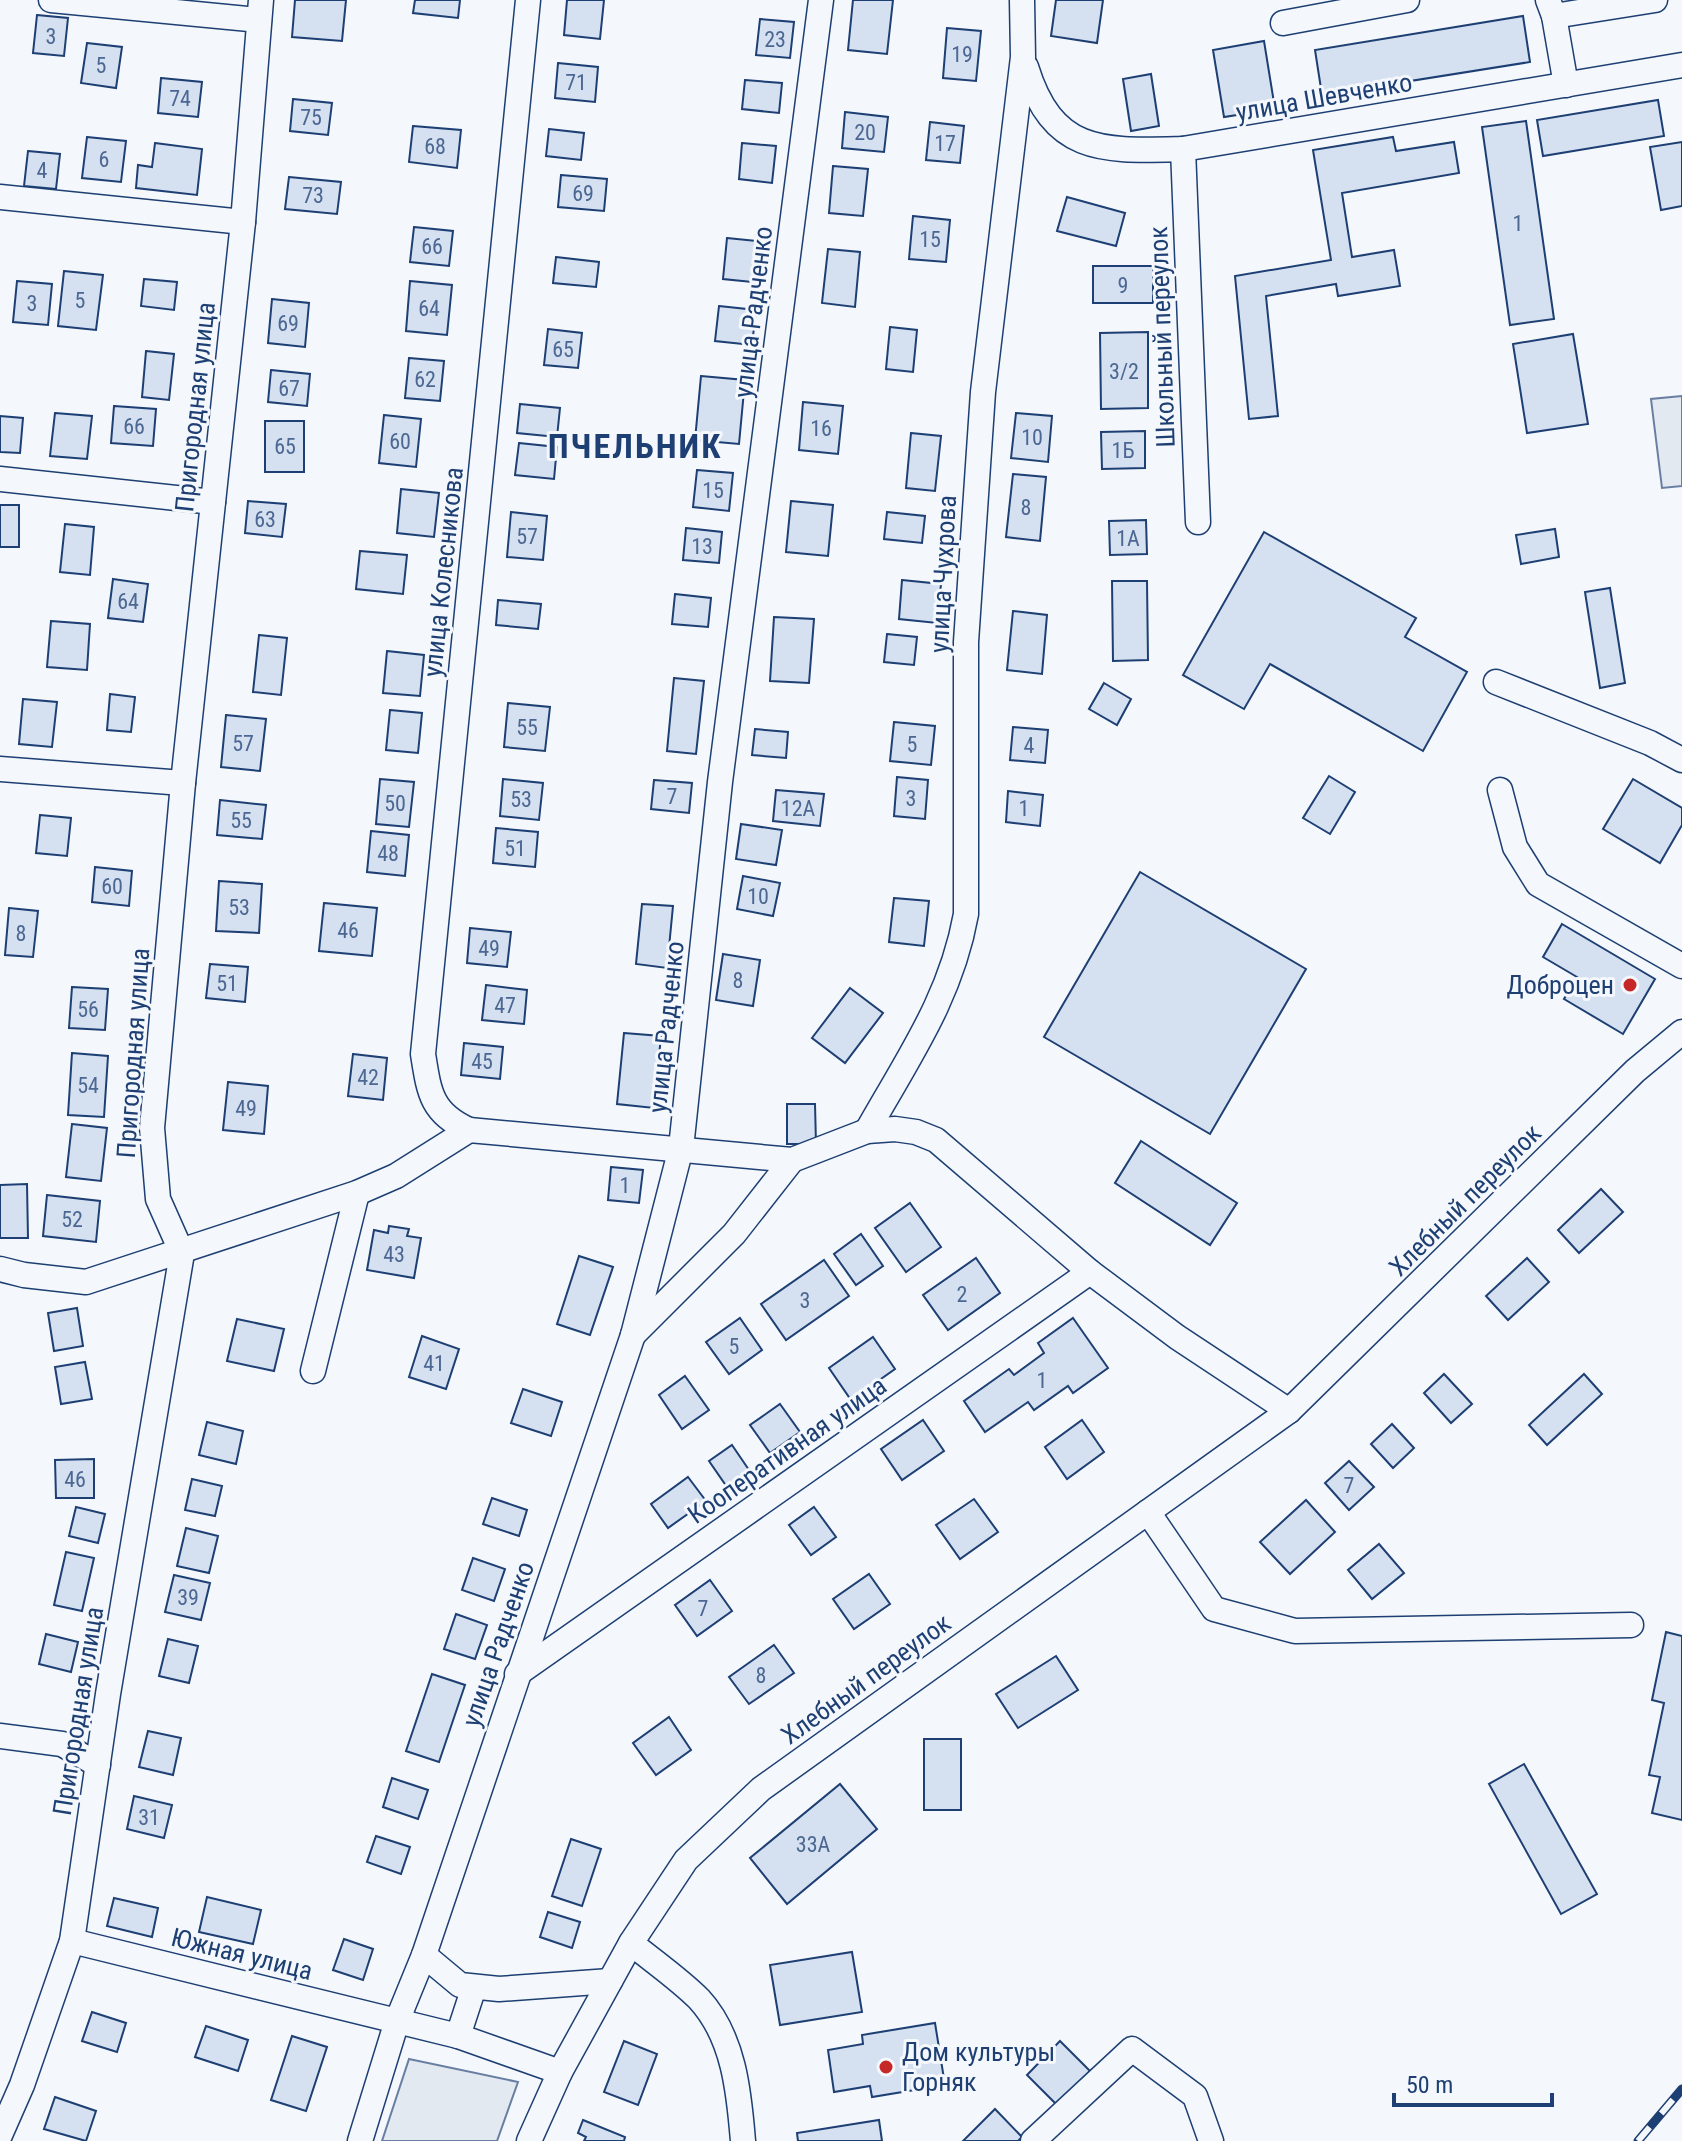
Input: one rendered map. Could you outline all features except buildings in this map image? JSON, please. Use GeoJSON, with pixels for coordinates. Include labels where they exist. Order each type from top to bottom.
{"type":"FeatureCollection","features":[{"type":"Feature","properties":{"kind":"street"},"geometry":{"type":"LineString","coordinates":[[51,0],[260,10]]}},
{"type":"Feature","properties":{"kind":"street","name":"улица Колесникова"},"geometry":{"type":"LineString","coordinates":[[469,1130],[449,1121],[439,1111],[429,1090],[423,1054],[528,0]]}},
{"type":"Feature","properties":{"kind":"street","name":"улица Радченко"},"geometry":{"type":"LineString","coordinates":[[397,2021],[424,1955],[633,1335],[681,1148],[720,782],[821,0]]}},
{"type":"Feature","properties":{"kind":"street","name":"улица Чухрова"},"geometry":{"type":"LineString","coordinates":[[867,1131],[943,999],[959,953],[966,914],[966,642],[979,439],[1023,57],[1022,0]]}},
{"type":"Feature","properties":{"kind":"street"},"geometry":{"type":"LineString","coordinates":[[1283,23],[1407,0]]}},
{"type":"Feature","properties":{"kind":"street"},"geometry":{"type":"LineString","coordinates":[[1566,85],[1551,8],[1655,0]]}},
{"type":"Feature","properties":{"kind":"street","name":"Пригородная улица"},"geometry":{"type":"LineString","coordinates":[[0,2135],[22,2085],[72,1941],[182,1253],[158,1199],[152,1128],[183,783],[243,222],[260,10]]}},
{"type":"Feature","properties":{"kind":"street","name":"улица Шевченко"},"geometry":{"type":"LineString","coordinates":[[1023,57],[1035,95],[1050,119],[1081,141],[1117,151],[1183,149],[1682,65]]}},
{"type":"Feature","properties":{"kind":"street","name":"Школьный переулок"},"geometry":{"type":"LineString","coordinates":[[1183,149],[1198,522]]}},
{"type":"Feature","properties":{"kind":"street"},"geometry":{"type":"LineString","coordinates":[[0,197],[243,222]]}},
{"type":"Feature","properties":{"kind":"street"},"geometry":{"type":"LineString","coordinates":[[0,479],[213,502]]}},
{"type":"Feature","properties":{"kind":"street"},"geometry":{"type":"LineString","coordinates":[[1496,682],[1650,743],[1682,760]]}},
{"type":"Feature","properties":{"kind":"street"},"geometry":{"type":"LineString","coordinates":[[0,769],[183,783]]}},
{"type":"Feature","properties":{"kind":"street"},"geometry":{"type":"LineString","coordinates":[[1500,790],[1515,847],[1538,884],[1682,966]]}},
{"type":"Feature","properties":{"kind":"street","name":"Хлебный переулок"},"geometry":{"type":"LineString","coordinates":[[560,2072],[631,1943],[686,1860],[761,1789],[1289,1411],[1635,1071],[1682,1032]]}},
{"type":"Feature","properties":{"kind":"street"},"geometry":{"type":"LineString","coordinates":[[12,1272],[86,1282],[182,1253],[357,1193],[396,1176],[469,1130],[792,1160],[867,1131],[895,1129],[936,1140],[1090,1272],[1177,1337],[1289,1411]]}},
{"type":"Feature","properties":{"kind":"street"},"geometry":{"type":"LineString","coordinates":[[633,1335],[734,1234],[792,1160]]}},
{"type":"Feature","properties":{"kind":"street"},"geometry":{"type":"LineString","coordinates":[[313,1371],[357,1193]]}},
{"type":"Feature","properties":{"kind":"street","name":"Кооперативная улица"},"geometry":{"type":"LineString","coordinates":[[517,1674],[1090,1272]]}},
{"type":"Feature","properties":{"kind":"street"},"geometry":{"type":"LineString","coordinates":[[1148,1512],[1214,1609],[1295,1631],[1631,1625]]}},
{"type":"Feature","properties":{"kind":"street"},"geometry":{"type":"LineString","coordinates":[[0,1736],[62,1744],[98,1765]]}},
{"type":"Feature","properties":{"kind":"street","name":"Южная улица"},"geometry":{"type":"LineString","coordinates":[[72,1941],[458,2036],[560,2072]]}},
{"type":"Feature","properties":{"kind":"street"},"geometry":{"type":"LineString","coordinates":[[631,1943],[699,2000],[719,2028],[732,2062],[742,2130],[726,2141]]}},
{"type":"Feature","properties":{"kind":"street"},"geometry":{"type":"LineString","coordinates":[[424,1955],[460,1985],[474,1987],[499,1989],[610,1981]]}},
{"type":"Feature","properties":{"kind":"street"},"geometry":{"type":"LineString","coordinates":[[458,2036],[474,1987]]}},
{"type":"Feature","properties":{"kind":"street"},"geometry":{"type":"LineString","coordinates":[[360,2141],[397,2021]]}},
{"type":"Feature","properties":{"kind":"street"},"geometry":{"type":"LineString","coordinates":[[1033,2141],[1132,2049],[1195,2096],[1211,2141]]}},
{"type":"Feature","properties":{"kind":"street"},"geometry":{"type":"LineString","coordinates":[[529,2141],[560,2072]]}},
{"type":"Feature","properties":{"kind":"shaded area"},"geometry":{"type":"Polygon","coordinates":[[[1682,396],[1682,486],[1662,488],[1651,399],[1682,396]]]}},
{"type":"Feature","properties":{"kind":"shaded area"},"geometry":{"type":"Polygon","coordinates":[[[409,2059],[518,2082],[497,2141],[382,2141],[409,2059]]]}},
{"type":"Feature","properties":{"kind":"railway"},"geometry":{"type":"LineString","coordinates":[[1638,2141],[1682,2089]]}},
{"type":"Feature","properties":{"kind":"place","name":"Доброцен"},"geometry":{"type":"Point","coordinates":[1630,985]}},
{"type":"Feature","properties":{"kind":"place","name":"Дом культуры Горняк"},"geometry":{"type":"Point","coordinates":[886,2067]}},
{"type":"Feature","properties":{"kind":"district","name":"ПЧЕЛЬНИК"},"geometry":{"type":"Point","coordinates":[635,446]}}]}
